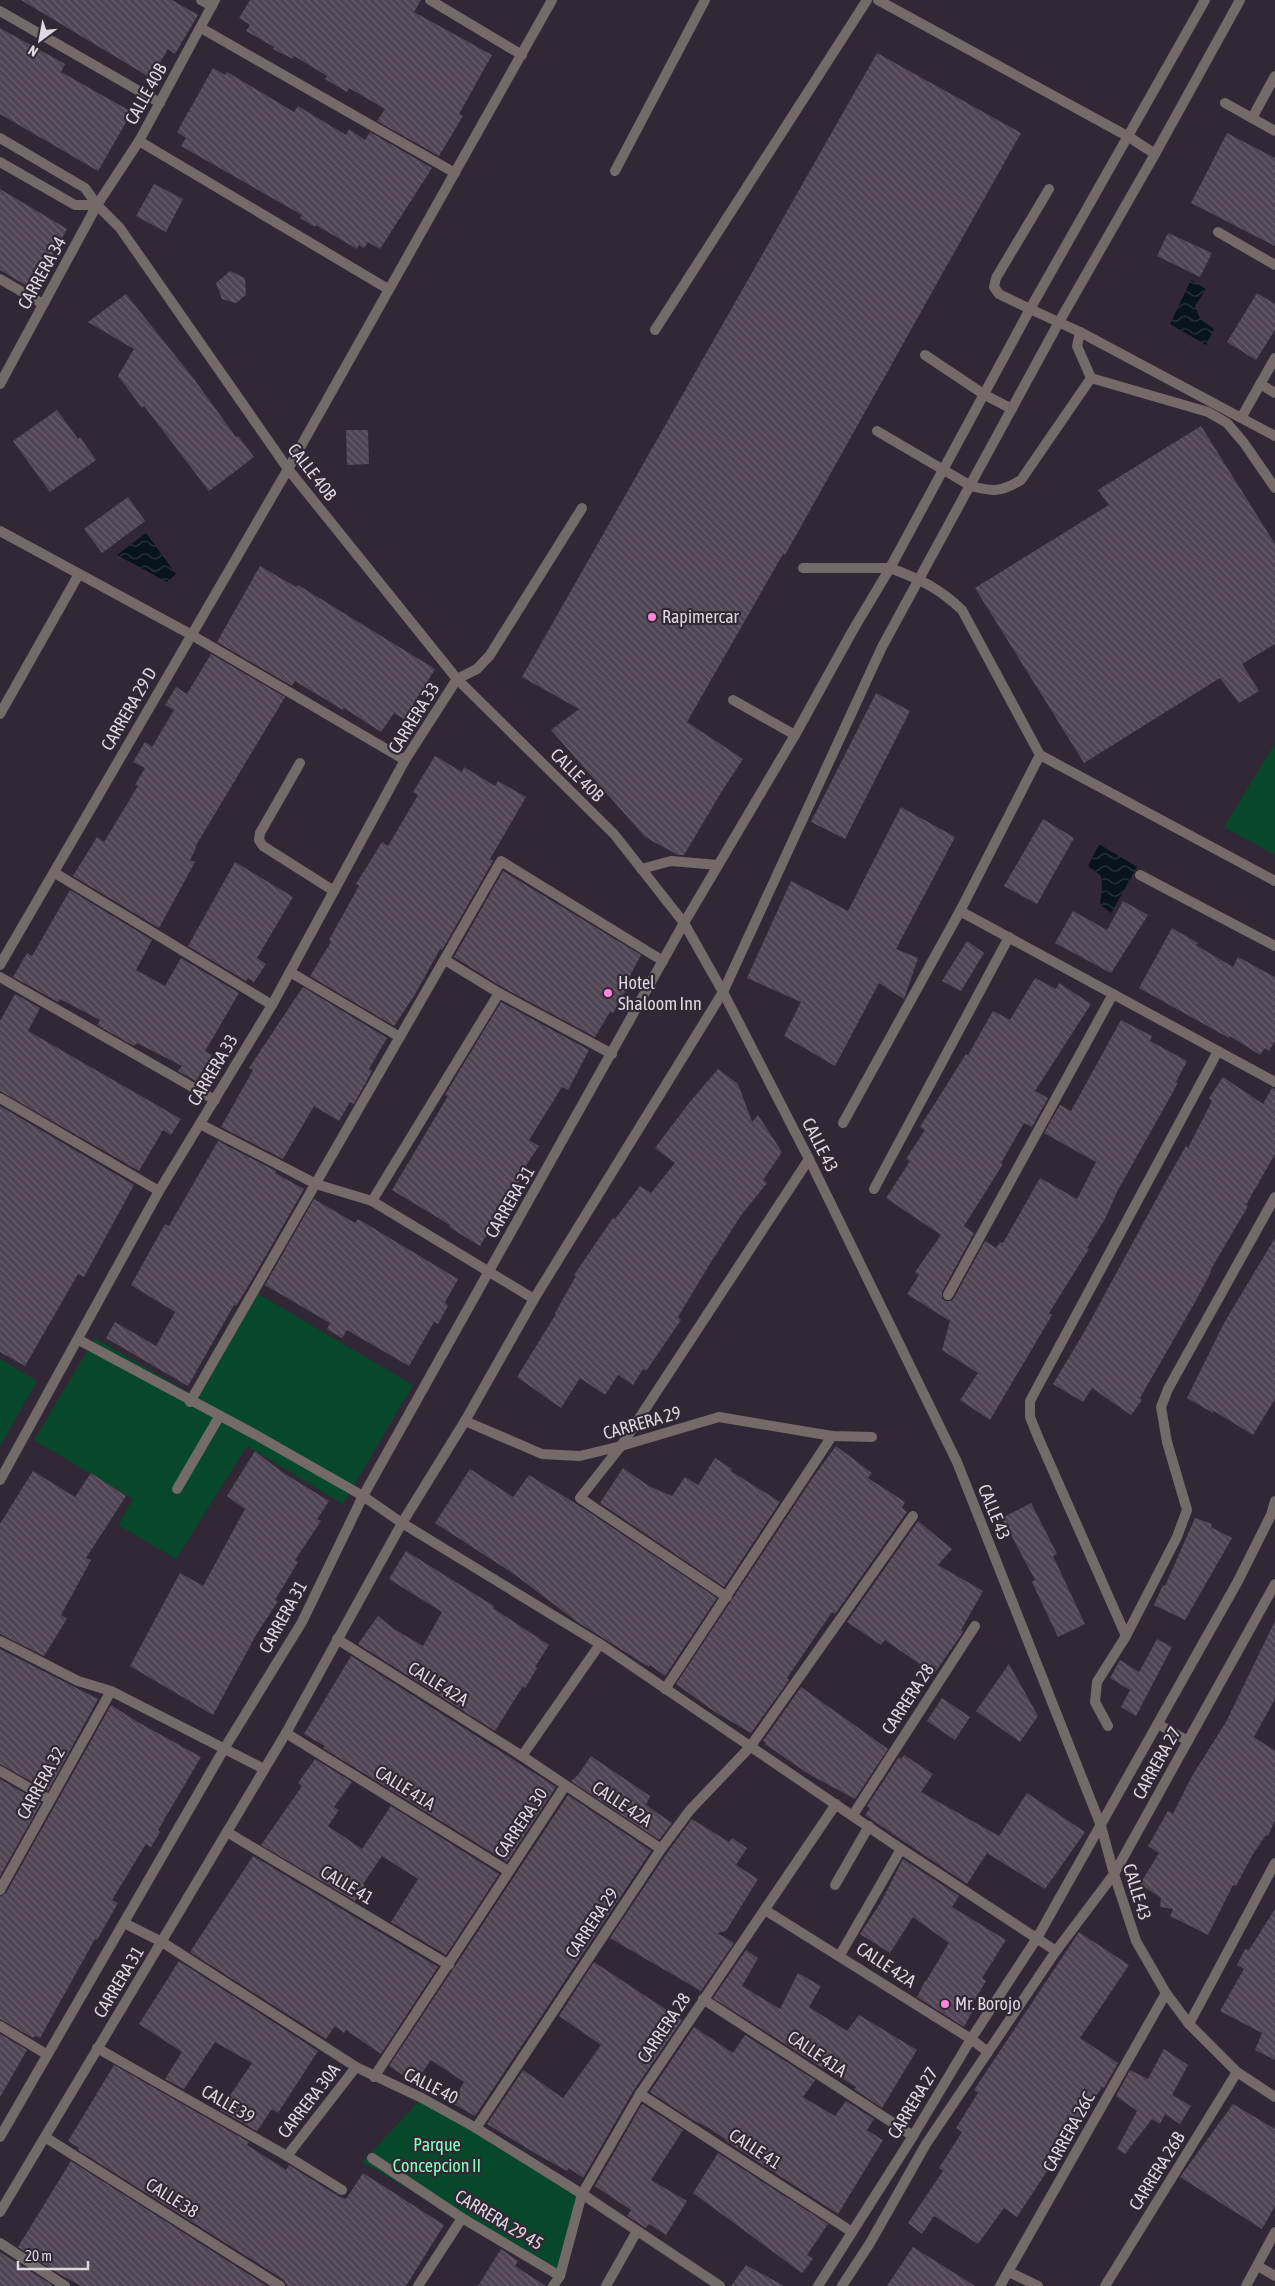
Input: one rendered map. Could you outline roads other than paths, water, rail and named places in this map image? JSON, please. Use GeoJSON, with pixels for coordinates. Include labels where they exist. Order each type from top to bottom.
{"type":"FeatureCollection","features":[{"type":"Feature","properties":{"kind":"street","name":"CALLE 40B"},"geometry":{"type":"LineString","coordinates":[[201,0],[213,3],[201,28],[139,141],[97,205],[120,228],[288,469],[458,679],[614,834],[684,923]]}},
{"type":"Feature","properties":{"kind":"street"},"geometry":{"type":"LineString","coordinates":[[430,0],[522,55]]}},
{"type":"Feature","properties":{"kind":"street","name":"CARRERA 29 D"},"geometry":{"type":"LineString","coordinates":[[0,965],[190,634],[288,469],[552,0]]}},
{"type":"Feature","properties":{"kind":"street"},"geometry":{"type":"LineString","coordinates":[[615,171],[705,0]]}},
{"type":"Feature","properties":{"kind":"street"},"geometry":{"type":"LineString","coordinates":[[655,330],[867,0]]}},
{"type":"Feature","properties":{"kind":"street"},"geometry":{"type":"LineString","coordinates":[[878,0],[1129,137],[1156,154]]}},
{"type":"Feature","properties":{"kind":"street","name":"CARRERA 31"},"geometry":{"type":"LineString","coordinates":[[0,2137],[46,2054],[224,1749],[302,1622],[363,1496],[684,923],[795,735],[853,630],[890,568],[1030,309],[1205,0]]}},
{"type":"Feature","properties":{"kind":"street","name":"CARRERA 31"},"geometry":{"type":"LineString","coordinates":[[0,2212],[286,1733],[402,1523],[465,1421],[534,1299],[723,992],[882,647],[1059,322],[1156,154],[1240,0]]}},
{"type":"Feature","properties":{"kind":"street"},"geometry":{"type":"LineString","coordinates":[[0,11],[160,103]]}},
{"type":"Feature","properties":{"kind":"street"},"geometry":{"type":"LineString","coordinates":[[201,28],[455,173]]}},
{"type":"Feature","properties":{"kind":"street"},"geometry":{"type":"LineString","coordinates":[[1252,118],[1275,76]]}},
{"type":"Feature","properties":{"kind":"street"},"geometry":{"type":"LineString","coordinates":[[1225,103],[1275,131]]}},
{"type":"Feature","properties":{"kind":"street"},"geometry":{"type":"LineString","coordinates":[[0,138],[85,188],[97,205]]}},
{"type":"Feature","properties":{"kind":"street"},"geometry":{"type":"LineString","coordinates":[[139,141],[388,289]]}},
{"type":"Feature","properties":{"kind":"street"},"geometry":{"type":"LineString","coordinates":[[0,162],[76,205],[97,205]]}},
{"type":"Feature","properties":{"kind":"street"},"geometry":{"type":"LineString","coordinates":[[1049,189],[996,278],[994,287],[999,294],[1080,332],[1275,436]]}},
{"type":"Feature","properties":{"kind":"street","name":"CARRERA 34"},"geometry":{"type":"LineString","coordinates":[[0,384],[97,205]]}},
{"type":"Feature","properties":{"kind":"street"},"geometry":{"type":"LineString","coordinates":[[1218,232],[1275,265]]}},
{"type":"Feature","properties":{"kind":"street"},"geometry":{"type":"LineString","coordinates":[[0,279],[44,304]]}},
{"type":"Feature","properties":{"kind":"street"},"geometry":{"type":"LineString","coordinates":[[1080,332],[1077,346],[1091,378]]}},
{"type":"Feature","properties":{"kind":"street"},"geometry":{"type":"LineString","coordinates":[[925,355],[985,395],[1012,410]]}},
{"type":"Feature","properties":{"kind":"street"},"geometry":{"type":"LineString","coordinates":[[1241,418],[1275,358]]}},
{"type":"Feature","properties":{"kind":"street"},"geometry":{"type":"LineString","coordinates":[[877,431],[970,486],[988,491],[1005,489],[1021,480],[1091,378]]}},
{"type":"Feature","properties":{"kind":"street"},"geometry":{"type":"LineString","coordinates":[[1091,378],[1208,412],[1227,423],[1244,443],[1275,488]]}},
{"type":"Feature","properties":{"kind":"street"},"geometry":{"type":"LineString","coordinates":[[1260,384],[1275,393]]}},
{"type":"Feature","properties":{"kind":"street"},"geometry":{"type":"LineString","coordinates":[[458,679],[477,669],[490,655],[582,508]]}},
{"type":"Feature","properties":{"kind":"street"},"geometry":{"type":"LineString","coordinates":[[0,531],[190,634],[406,760]]}},
{"type":"Feature","properties":{"kind":"street"},"geometry":{"type":"LineString","coordinates":[[803,568],[890,568],[920,579],[945,594],[962,610],[1040,754],[1275,881]]}},
{"type":"Feature","properties":{"kind":"street"},"geometry":{"type":"LineString","coordinates":[[0,714],[79,574]]}},
{"type":"Feature","properties":{"kind":"street","name":"CARRERA 33"},"geometry":{"type":"LineString","coordinates":[[0,1480],[79,1340],[159,1191],[272,1005],[406,760],[458,679]]}},
{"type":"Feature","properties":{"kind":"street"},"geometry":{"type":"LineString","coordinates":[[733,700],[795,735]]}},
{"type":"Feature","properties":{"kind":"street"},"geometry":{"type":"LineString","coordinates":[[843,1123],[960,910],[1040,754]]}},
{"type":"Feature","properties":{"kind":"street"},"geometry":{"type":"LineString","coordinates":[[300,763],[260,833],[259,840],[263,846],[334,891]]}},
{"type":"Feature","properties":{"kind":"street"},"geometry":{"type":"LineString","coordinates":[[190,1402],[316,1184],[398,1036],[501,861],[663,961]]}},
{"type":"Feature","properties":{"kind":"street"},"geometry":{"type":"LineString","coordinates":[[641,868],[671,861],[718,866]]}},
{"type":"Feature","properties":{"kind":"street"},"geometry":{"type":"LineString","coordinates":[[55,872],[272,1005]]}},
{"type":"Feature","properties":{"kind":"street"},"geometry":{"type":"LineString","coordinates":[[1140,876],[1275,946]]}},
{"type":"Feature","properties":{"kind":"street"},"geometry":{"type":"LineString","coordinates":[[960,910],[1275,1082]]}},
{"type":"Feature","properties":{"kind":"street","name":"CALLE 43"},"geometry":{"type":"LineString","coordinates":[[684,923],[723,992],[809,1159],[957,1462],[1101,1826],[1114,1874],[1136,1941],[1166,1993],[1189,2024],[1237,2072],[1275,2097]]}},
{"type":"Feature","properties":{"kind":"street"},"geometry":{"type":"LineString","coordinates":[[874,1189],[1009,937]]}},
{"type":"Feature","properties":{"kind":"street"},"geometry":{"type":"LineString","coordinates":[[444,960],[499,993],[612,1054]]}},
{"type":"Feature","properties":{"kind":"street"},"geometry":{"type":"LineString","coordinates":[[290,972],[398,1036]]}},
{"type":"Feature","properties":{"kind":"street"},"geometry":{"type":"LineString","coordinates":[[0,977],[215,1100]]}},
{"type":"Feature","properties":{"kind":"street"},"geometry":{"type":"LineString","coordinates":[[372,1201],[499,993]]}},
{"type":"Feature","properties":{"kind":"street"},"geometry":{"type":"LineString","coordinates":[[948,1295],[1113,994]]}},
{"type":"Feature","properties":{"kind":"street"},"geometry":{"type":"LineString","coordinates":[[1126,1636],[1038,1437],[1030,1417],[1030,1401],[1218,1051]]}},
{"type":"Feature","properties":{"kind":"street"},"geometry":{"type":"LineString","coordinates":[[0,1098],[159,1191]]}},
{"type":"Feature","properties":{"kind":"street"},"geometry":{"type":"LineString","coordinates":[[200,1124],[316,1184],[372,1201],[534,1299]]}},
{"type":"Feature","properties":{"kind":"street"},"geometry":{"type":"LineString","coordinates":[[727,1597],[580,1498],[621,1446],[809,1159]]}},
{"type":"Feature","properties":{"kind":"street"},"geometry":{"type":"LineString","coordinates":[[1108,1726],[1095,1702],[1097,1682],[1126,1636],[1177,1538],[1187,1510],[1167,1442],[1161,1407],[1168,1389],[1275,1197]]}},
{"type":"Feature","properties":{"kind":"street"},"geometry":{"type":"LineString","coordinates":[[79,1340],[190,1402],[256,1435],[363,1496],[402,1523],[600,1644],[665,1690],[853,1815],[901,1850],[1056,1951]]}},
{"type":"Feature","properties":{"kind":"street"},"geometry":{"type":"LineString","coordinates":[[177,1489],[219,1417]]}},
{"type":"Feature","properties":{"kind":"street","name":"CARRERA 29"},"geometry":{"type":"LineString","coordinates":[[465,1421],[542,1454],[580,1456],[719,1417],[760,1422],[832,1436],[872,1437]]}},
{"type":"Feature","properties":{"kind":"street"},"geometry":{"type":"LineString","coordinates":[[665,1690],[832,1436]]}},
{"type":"Feature","properties":{"kind":"street","name":"CARRERA 27"},"geometry":{"type":"LineString","coordinates":[[818,2286],[913,2136],[971,2038],[1037,1938],[1238,1581],[1271,1515],[1275,1501]]}},
{"type":"Feature","properties":{"kind":"street","name":"CARRERA 29"},"geometry":{"type":"LineString","coordinates":[[476,2128],[661,1849],[690,1810],[750,1747],[913,1516]]}},
{"type":"Feature","properties":{"kind":"street","name":"CARRERA 27"},"geometry":{"type":"LineString","coordinates":[[842,2286],[870,2244],[926,2144],[1056,1951],[1114,1874],[1265,1598],[1275,1584]]}},
{"type":"Feature","properties":{"kind":"street"},"geometry":{"type":"LineString","coordinates":[[1265,1598],[1275,1604]]}},
{"type":"Feature","properties":{"kind":"street","name":"CARRERA 28"},"geometry":{"type":"LineString","coordinates":[[853,1815],[975,1626]]}},
{"type":"Feature","properties":{"kind":"street","name":"CALLE 42A"},"geometry":{"type":"LineString","coordinates":[[337,1639],[522,1756]]}},
{"type":"Feature","properties":{"kind":"street"},"geometry":{"type":"LineString","coordinates":[[0,1641],[78,1682],[111,1691],[264,1769]]}},
{"type":"Feature","properties":{"kind":"street"},"geometry":{"type":"LineString","coordinates":[[522,1756],[600,1644]]}},
{"type":"Feature","properties":{"kind":"street","name":"CARRERA 32"},"geometry":{"type":"LineString","coordinates":[[0,1890],[111,1691]]}},
{"type":"Feature","properties":{"kind":"street"},"geometry":{"type":"LineString","coordinates":[[1158,1724],[1188,1741]]}},
{"type":"Feature","properties":{"kind":"street","name":"CALLE 41A"},"geometry":{"type":"LineString","coordinates":[[286,1733],[508,1871]]}},
{"type":"Feature","properties":{"kind":"street","name":"CARRERA 30"},"geometry":{"type":"LineString","coordinates":[[374,2077],[565,1786],[522,1756]]}},
{"type":"Feature","properties":{"kind":"street"},"geometry":{"type":"LineString","coordinates":[[0,1772],[50,1800]]}},
{"type":"Feature","properties":{"kind":"street","name":"CALLE 42A"},"geometry":{"type":"LineString","coordinates":[[565,1786],[661,1849]]}},
{"type":"Feature","properties":{"kind":"street","name":"CARRERA 28"},"geometry":{"type":"LineString","coordinates":[[553,2286],[560,2276],[582,2194],[640,2094],[836,1804]]}},
{"type":"Feature","properties":{"kind":"street"},"geometry":{"type":"LineString","coordinates":[[835,1885],[869,1826]]}},
{"type":"Feature","properties":{"kind":"street","name":"CALLE 41"},"geometry":{"type":"LineString","coordinates":[[228,1832],[449,1965]]}},
{"type":"Feature","properties":{"kind":"street"},"geometry":{"type":"LineString","coordinates":[[840,1955],[901,1850]]}},
{"type":"Feature","properties":{"kind":"street"},"geometry":{"type":"LineString","coordinates":[[1189,2024],[1275,1863]]}},
{"type":"Feature","properties":{"kind":"street","name":"CALLE 42A"},"geometry":{"type":"LineString","coordinates":[[765,1910],[971,2038],[988,2052]]}},
{"type":"Feature","properties":{"kind":"street","name":"CALLE 40"},"geometry":{"type":"LineString","coordinates":[[124,1923],[162,1942],[356,2067],[422,2098],[476,2128],[582,2194],[720,2286]]}},
{"type":"Feature","properties":{"kind":"street","name":"CARRERA 26C"},"geometry":{"type":"LineString","coordinates":[[1000,2286],[1166,1993]]}},
{"type":"Feature","properties":{"kind":"street","name":"CALLE 41A"},"geometry":{"type":"LineString","coordinates":[[703,1999],[913,2136]]}},
{"type":"Feature","properties":{"kind":"street"},"geometry":{"type":"LineString","coordinates":[[0,2026],[46,2054]]}},
{"type":"Feature","properties":{"kind":"street","name":"CALLE 39"},"geometry":{"type":"LineString","coordinates":[[97,2048],[287,2156],[342,2190]]}},
{"type":"Feature","properties":{"kind":"street","name":"CARRERA 30A"},"geometry":{"type":"LineString","coordinates":[[287,2156],[356,2067]]}},
{"type":"Feature","properties":{"kind":"street","name":"CARRERA 26B"},"geometry":{"type":"LineString","coordinates":[[1105,2286],[1237,2072]]}},
{"type":"Feature","properties":{"kind":"street","name":"CALLE 41"},"geometry":{"type":"LineString","coordinates":[[640,2094],[852,2232]]}},
{"type":"Feature","properties":{"kind":"street","name":"CALLE 38"},"geometry":{"type":"LineString","coordinates":[[46,2137],[280,2286]]}},
{"type":"Feature","properties":{"kind":"street","name":"CARRERA 29 45"},"geometry":{"type":"LineString","coordinates":[[372,2158],[462,2218],[560,2276]]}},
{"type":"Feature","properties":{"kind":"street"},"geometry":{"type":"LineString","coordinates":[[418,2286],[462,2218]]}},
{"type":"Feature","properties":{"kind":"street"},"geometry":{"type":"LineString","coordinates":[[606,2286],[637,2231]]}},
{"type":"Feature","properties":{"kind":"street"},"geometry":{"type":"LineString","coordinates":[[1246,2286],[1275,2232]]}},
{"type":"Feature","properties":{"kind":"street"},"geometry":{"type":"LineString","coordinates":[[0,2243],[65,2286]]}},
{"type":"Feature","properties":{"kind":"street"},"geometry":{"type":"LineString","coordinates":[[1258,2266],[1275,2276]]}},
{"type":"Feature","properties":{"kind":"street"},"geometry":{"type":"LineString","coordinates":[[1009,2272],[1038,2286]]}},
{"type":"Feature","properties":{"kind":"water"},"geometry":{"type":"Polygon","coordinates":[[[1191,280],[1206,289],[1195,306],[1200,319],[1214,329],[1206,345],[1170,324],[1191,280]]]}},
{"type":"Feature","properties":{"kind":"water"},"geometry":{"type":"Polygon","coordinates":[[[146,533],[176,574],[167,582],[117,555],[146,533]]]}},
{"type":"Feature","properties":{"kind":"water"},"geometry":{"type":"Polygon","coordinates":[[[1099,844],[1137,867],[1111,913],[1100,904],[1101,876],[1088,866],[1099,844]]]}},
{"type":"Feature","properties":{"kind":"place","name":"Rapimercar"},"geometry":{"type":"Point","coordinates":[652,617]}},
{"type":"Feature","properties":{"kind":"place","name":"Hotel Shaloom Inn"},"geometry":{"type":"Point","coordinates":[608,993]}},
{"type":"Feature","properties":{"kind":"place","name":"Mr. Borojo"},"geometry":{"type":"Point","coordinates":[945,2004]}},
{"type":"Feature","properties":{"kind":"park label","name":"Parque Concepcion II"},"geometry":{"type":"Point","coordinates":[437,2155]}}]}
